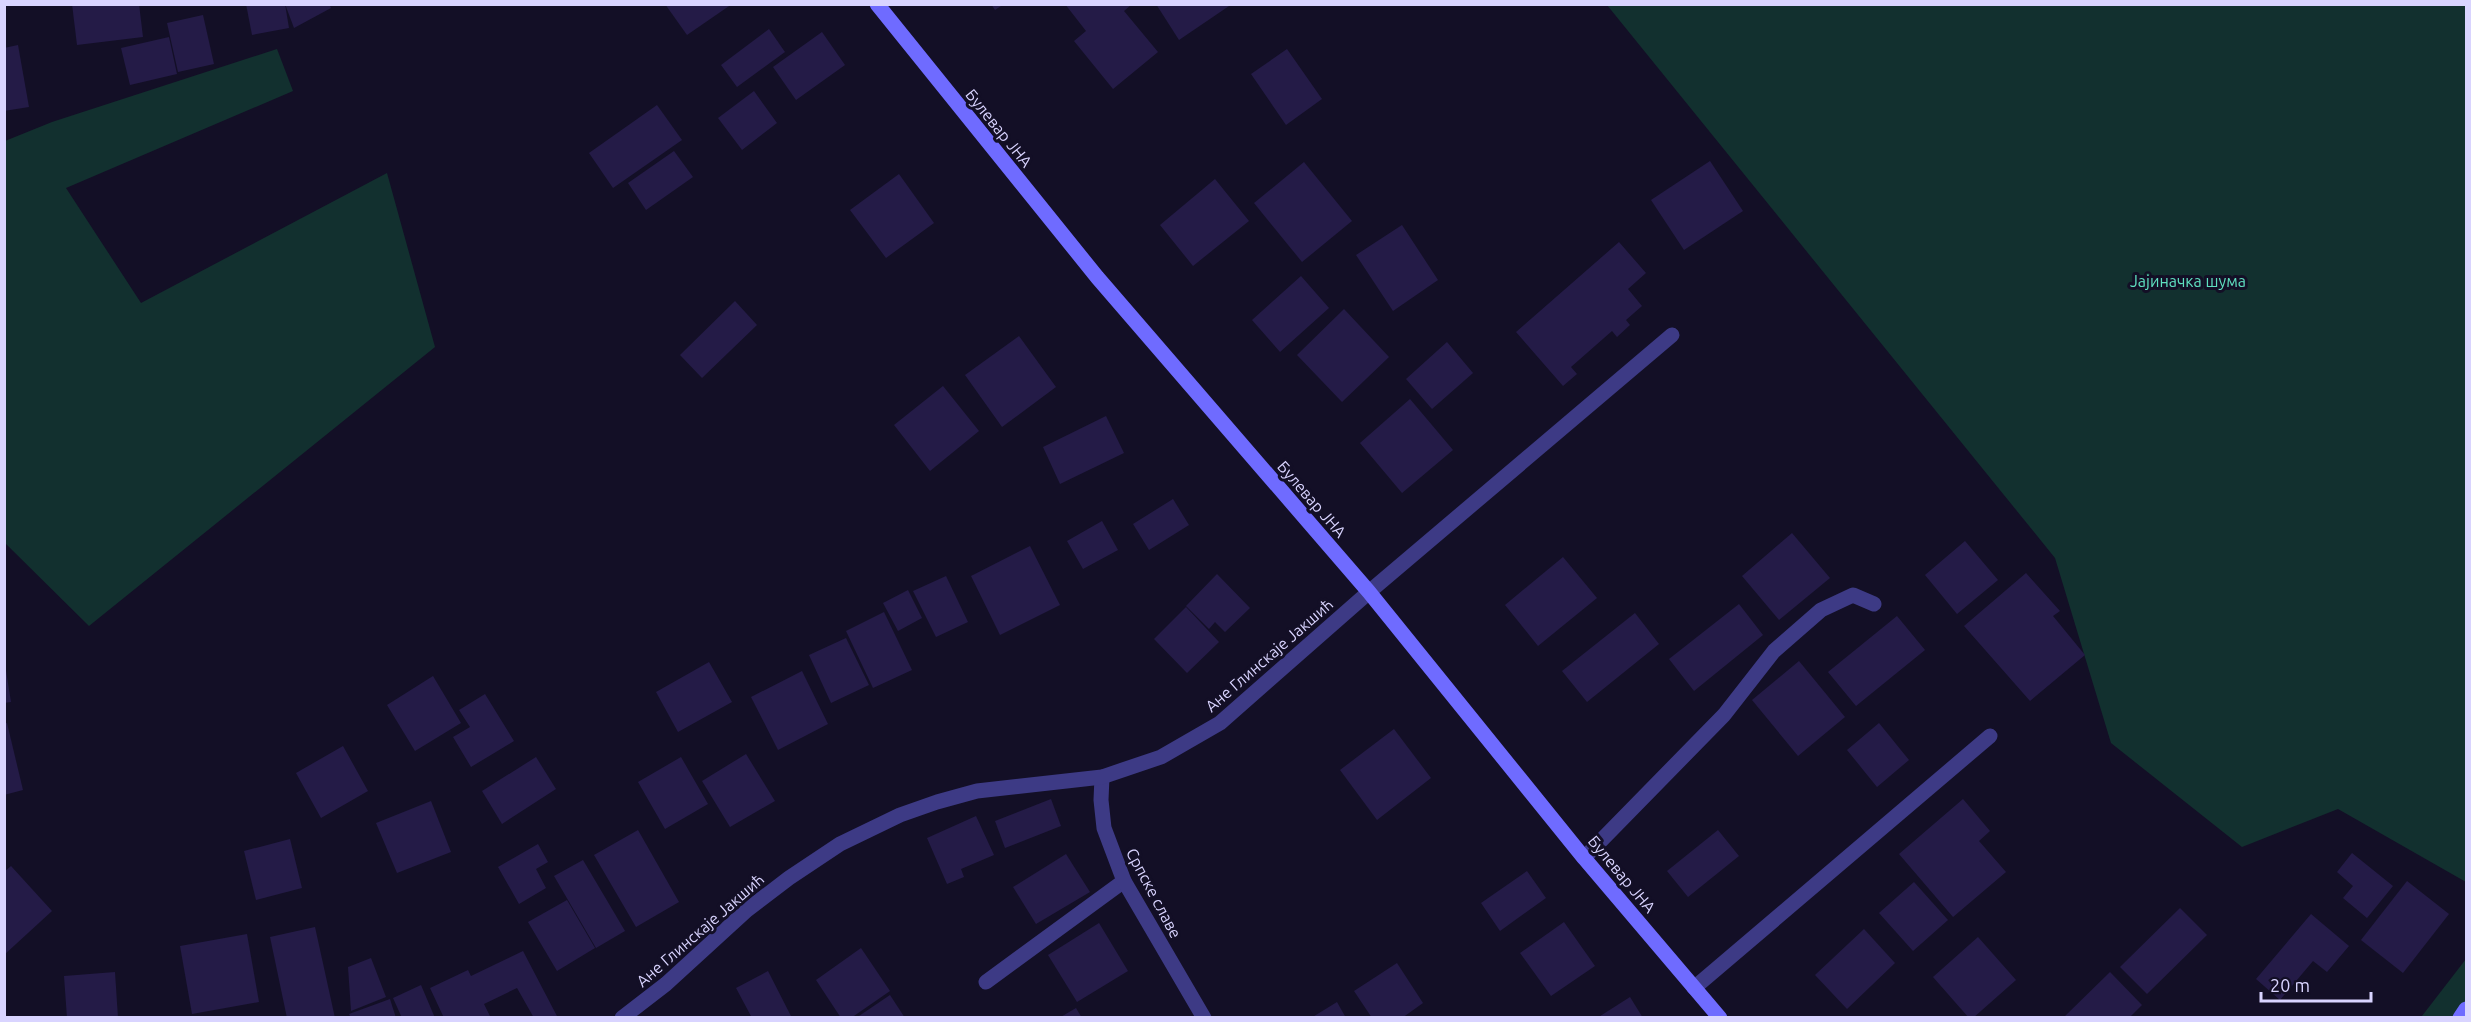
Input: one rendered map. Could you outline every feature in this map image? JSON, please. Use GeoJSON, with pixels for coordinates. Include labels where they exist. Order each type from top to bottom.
{"type":"FeatureCollection","features":[{"type":"Feature","properties":{"kind":"main road","name":"Булевар ЈНА"},"geometry":{"type":"LineString","coordinates":[[877,4],[1097,277],[1369,592],[1584,858],[1720,1017]]}},
{"type":"Feature","properties":{"kind":"main road"},"geometry":{"type":"LineString","coordinates":[[2460,1017],[2466,1009]]}},
{"type":"Feature","properties":{"kind":"street","name":"Ане Глинскаје Јакшић"},"geometry":{"type":"LineString","coordinates":[[622,1017],[666,984],[747,910],[840,844],[900,815],[977,791],[1102,777],[1161,757],[1220,723],[1369,592],[1672,335]]}},
{"type":"Feature","properties":{"kind":"street"},"geometry":{"type":"LineString","coordinates":[[1584,858],[1724,716],[1774,651],[1821,610],[1852,595],[1874,604]]}},
{"type":"Feature","properties":{"kind":"street"},"geometry":{"type":"LineString","coordinates":[[1694,988],[1990,736]]}},
{"type":"Feature","properties":{"kind":"street","name":"Српске славе"},"geometry":{"type":"LineString","coordinates":[[1102,777],[1101,800],[1104,828],[1124,881],[1203,1017]]}},
{"type":"Feature","properties":{"kind":"street"},"geometry":{"type":"LineString","coordinates":[[986,982],[1124,881]]}},
{"type":"Feature","properties":{"kind":"green space","name":"Јајиначка шума"},"geometry":{"type":"Polygon","coordinates":[[[1607,5],[2466,5],[2466,882],[2338,809],[2242,847],[2111,743],[2055,558],[1607,5]]]}},
{"type":"Feature","properties":{"kind":"green space"},"geometry":{"type":"Polygon","coordinates":[[[277,49],[293,91],[66,188],[141,303],[387,173],[435,347],[89,626],[5,543],[5,141],[52,122],[277,49]]]}},
{"type":"Feature","properties":{"kind":"green space"},"geometry":{"type":"Polygon","coordinates":[[[2466,959],[2466,1017],[2421,1018],[2422,1016],[2466,959]]]}},
{"type":"Feature","properties":{"kind":"building"},"geometry":{"type":"Polygon","coordinates":[[[72,4],[139,4],[143,37],[77,45],[72,4]]]}},
{"type":"Feature","properties":{"kind":"building"},"geometry":{"type":"Polygon","coordinates":[[[246,4],[285,4],[289,28],[252,35],[246,4]]]}},
{"type":"Feature","properties":{"kind":"building"},"geometry":{"type":"Polygon","coordinates":[[[285,4],[329,4],[331,8],[294,28],[285,4]]]}},
{"type":"Feature","properties":{"kind":"building"},"geometry":{"type":"Polygon","coordinates":[[[665,4],[732,4],[687,35],[665,4]]]}},
{"type":"Feature","properties":{"kind":"building"},"geometry":{"type":"Polygon","coordinates":[[[991,4],[1004,4],[995,10],[991,4]]]}},
{"type":"Feature","properties":{"kind":"building"},"geometry":{"type":"Polygon","coordinates":[[[1065,4],[1132,4],[1124,11],[1158,52],[1113,89],[1074,41],[1086,31],[1065,4]]]}},
{"type":"Feature","properties":{"kind":"building"},"geometry":{"type":"Polygon","coordinates":[[[1156,4],[1232,4],[1179,40],[1156,4]]]}},
{"type":"Feature","properties":{"kind":"building"},"geometry":{"type":"Polygon","coordinates":[[[203,15],[214,64],[178,72],[167,23],[203,15]]]}},
{"type":"Feature","properties":{"kind":"building"},"geometry":{"type":"Polygon","coordinates":[[[769,29],[785,52],[737,87],[721,65],[769,29]]]}},
{"type":"Feature","properties":{"kind":"building"},"geometry":{"type":"Polygon","coordinates":[[[822,32],[845,65],[796,100],[773,67],[822,32]]]}},
{"type":"Feature","properties":{"kind":"building"},"geometry":{"type":"Polygon","coordinates":[[[169,37],[177,74],[130,85],[121,48],[169,37]]]}},
{"type":"Feature","properties":{"kind":"building"},"geometry":{"type":"Polygon","coordinates":[[[18,45],[29,107],[4,111],[4,48],[18,45]]]}},
{"type":"Feature","properties":{"kind":"building"},"geometry":{"type":"Polygon","coordinates":[[[1287,49],[1322,99],[1286,125],[1251,74],[1287,49]]]}},
{"type":"Feature","properties":{"kind":"building"},"geometry":{"type":"Polygon","coordinates":[[[754,91],[777,123],[742,150],[718,118],[754,91]]]}},
{"type":"Feature","properties":{"kind":"building"},"geometry":{"type":"Polygon","coordinates":[[[657,105],[682,140],[613,188],[589,153],[657,105]]]}},
{"type":"Feature","properties":{"kind":"building"},"geometry":{"type":"Polygon","coordinates":[[[674,151],[693,177],[646,210],[628,183],[674,151]]]}},
{"type":"Feature","properties":{"kind":"building"},"geometry":{"type":"Polygon","coordinates":[[[1710,161],[1743,211],[1684,250],[1651,200],[1710,161]]]}},
{"type":"Feature","properties":{"kind":"building"},"geometry":{"type":"Polygon","coordinates":[[[1304,162],[1352,221],[1302,262],[1254,203],[1304,162]]]}},
{"type":"Feature","properties":{"kind":"building"},"geometry":{"type":"Polygon","coordinates":[[[899,174],[934,223],[886,258],[850,210],[899,174]]]}},
{"type":"Feature","properties":{"kind":"building"},"geometry":{"type":"Polygon","coordinates":[[[1215,179],[1249,221],[1193,266],[1160,225],[1215,179]]]}},
{"type":"Feature","properties":{"kind":"building"},"geometry":{"type":"Polygon","coordinates":[[[1402,225],[1438,280],[1393,311],[1356,255],[1402,225]]]}},
{"type":"Feature","properties":{"kind":"building"},"geometry":{"type":"Polygon","coordinates":[[[1619,242],[1646,273],[1628,289],[1642,306],[1626,320],[1630,325],[1617,337],[1612,331],[1571,367],[1577,374],[1563,386],[1516,332],[1619,242]]]}},
{"type":"Feature","properties":{"kind":"building"},"geometry":{"type":"Polygon","coordinates":[[[1301,276],[1329,308],[1280,352],[1252,320],[1301,276]]]}},
{"type":"Feature","properties":{"kind":"building"},"geometry":{"type":"Polygon","coordinates":[[[735,301],[757,325],[702,378],[680,355],[735,301]]]}},
{"type":"Feature","properties":{"kind":"building"},"geometry":{"type":"Polygon","coordinates":[[[1344,309],[1389,357],[1342,402],[1297,355],[1344,309]]]}},
{"type":"Feature","properties":{"kind":"building"},"geometry":{"type":"Polygon","coordinates":[[[1019,336],[1056,387],[1002,427],[965,375],[1019,336]]]}},
{"type":"Feature","properties":{"kind":"building"},"geometry":{"type":"Polygon","coordinates":[[[1447,342],[1473,373],[1432,409],[1406,379],[1447,342]]]}},
{"type":"Feature","properties":{"kind":"building"},"geometry":{"type":"Polygon","coordinates":[[[943,386],[979,431],[930,471],[894,425],[943,386]]]}},
{"type":"Feature","properties":{"kind":"building"},"geometry":{"type":"Polygon","coordinates":[[[1410,399],[1453,450],[1402,493],[1360,443],[1410,399]]]}},
{"type":"Feature","properties":{"kind":"building"},"geometry":{"type":"Polygon","coordinates":[[[1106,416],[1124,453],[1060,484],[1043,447],[1106,416]]]}},
{"type":"Feature","properties":{"kind":"building"},"geometry":{"type":"Polygon","coordinates":[[[1173,499],[1189,525],[1149,550],[1133,524],[1173,499]]]}},
{"type":"Feature","properties":{"kind":"building"},"geometry":{"type":"Polygon","coordinates":[[[1102,521],[1118,550],[1083,569],[1067,541],[1102,521]]]}},
{"type":"Feature","properties":{"kind":"building"},"geometry":{"type":"Polygon","coordinates":[[[1792,533],[1830,578],[1779,620],[1742,576],[1792,533]]]}},
{"type":"Feature","properties":{"kind":"building"},"geometry":{"type":"Polygon","coordinates":[[[1965,541],[1998,580],[1957,614],[1925,575],[1965,541]]]}},
{"type":"Feature","properties":{"kind":"building"},"geometry":{"type":"Polygon","coordinates":[[[1030,546],[1060,605],[1000,635],[971,576],[1030,546]]]}},
{"type":"Feature","properties":{"kind":"building"},"geometry":{"type":"Polygon","coordinates":[[[1563,557],[1597,598],[1538,646],[1505,605],[1563,557]]]}},
{"type":"Feature","properties":{"kind":"building"},"geometry":{"type":"Polygon","coordinates":[[[2026,573],[2060,611],[2053,616],[2085,655],[2030,701],[1964,626],[2026,573]]]}},
{"type":"Feature","properties":{"kind":"building"},"geometry":{"type":"Polygon","coordinates":[[[1217,574],[1250,608],[1225,632],[1215,622],[1209,629],[1186,606],[1217,574]]]}},
{"type":"Feature","properties":{"kind":"building"},"geometry":{"type":"Polygon","coordinates":[[[946,576],[968,622],[936,637],[913,591],[946,576]]]}},
{"type":"Feature","properties":{"kind":"building"},"geometry":{"type":"Polygon","coordinates":[[[908,590],[922,618],[898,631],[883,603],[908,590]]]}},
{"type":"Feature","properties":{"kind":"building"},"geometry":{"type":"Polygon","coordinates":[[[1739,604],[1763,635],[1694,691],[1669,659],[1739,604]]]}},
{"type":"Feature","properties":{"kind":"building"},"geometry":{"type":"Polygon","coordinates":[[[1186,607],[1219,642],[1187,673],[1154,639],[1186,607]]]}},
{"type":"Feature","properties":{"kind":"building"},"geometry":{"type":"Polygon","coordinates":[[[884,612],[912,670],[873,688],[846,631],[884,612]]]}},
{"type":"Feature","properties":{"kind":"building"},"geometry":{"type":"Polygon","coordinates":[[[1635,613],[1659,644],[1587,702],[1562,671],[1635,613]]]}},
{"type":"Feature","properties":{"kind":"building"},"geometry":{"type":"Polygon","coordinates":[[[1897,616],[1925,650],[1856,706],[1828,672],[1897,616]]]}},
{"type":"Feature","properties":{"kind":"building"},"geometry":{"type":"Polygon","coordinates":[[[846,638],[869,685],[831,703],[809,655],[846,638]]]}},
{"type":"Feature","properties":{"kind":"building"},"geometry":{"type":"Polygon","coordinates":[[[4,658],[11,702],[4,703],[4,658]]]}},
{"type":"Feature","properties":{"kind":"building"},"geometry":{"type":"Polygon","coordinates":[[[1799,661],[1845,717],[1798,756],[1752,700],[1799,661]]]}},
{"type":"Feature","properties":{"kind":"building"},"geometry":{"type":"Polygon","coordinates":[[[709,662],[732,702],[678,732],[656,692],[709,662]]]}},
{"type":"Feature","properties":{"kind":"building"},"geometry":{"type":"Polygon","coordinates":[[[802,671],[828,724],[778,750],[751,697],[802,671]]]}},
{"type":"Feature","properties":{"kind":"building"},"geometry":{"type":"Polygon","coordinates":[[[433,676],[461,723],[415,751],[387,705],[433,676]]]}},
{"type":"Feature","properties":{"kind":"building"},"geometry":{"type":"Polygon","coordinates":[[[485,694],[514,741],[471,767],[453,737],[470,727],[459,710],[485,694]]]}},
{"type":"Feature","properties":{"kind":"building"},"geometry":{"type":"Polygon","coordinates":[[[7,723],[23,790],[4,795],[4,724],[7,723]]]}},
{"type":"Feature","properties":{"kind":"building"},"geometry":{"type":"Polygon","coordinates":[[[1879,723],[1909,760],[1877,787],[1847,750],[1879,723]]]}},
{"type":"Feature","properties":{"kind":"building"},"geometry":{"type":"Polygon","coordinates":[[[1394,729],[1431,778],[1377,820],[1340,770],[1394,729]]]}},
{"type":"Feature","properties":{"kind":"building"},"geometry":{"type":"Polygon","coordinates":[[[343,746],[368,791],[321,818],[296,773],[343,746]]]}},
{"type":"Feature","properties":{"kind":"building"},"geometry":{"type":"Polygon","coordinates":[[[746,754],[775,801],[730,827],[702,781],[746,754]]]}},
{"type":"Feature","properties":{"kind":"building"},"geometry":{"type":"Polygon","coordinates":[[[536,757],[556,789],[502,824],[482,791],[536,757]]]}},
{"type":"Feature","properties":{"kind":"building"},"geometry":{"type":"Polygon","coordinates":[[[681,757],[708,804],[665,829],[638,782],[681,757]]]}},
{"type":"Feature","properties":{"kind":"building"},"geometry":{"type":"Polygon","coordinates":[[[1051,799],[1061,826],[1005,848],[995,821],[1051,799]]]}},
{"type":"Feature","properties":{"kind":"building"},"geometry":{"type":"Polygon","coordinates":[[[1963,799],[1990,831],[1979,841],[2006,872],[1953,917],[1899,854],[1963,799]]]}},
{"type":"Feature","properties":{"kind":"building"},"geometry":{"type":"Polygon","coordinates":[[[431,801],[451,852],[397,873],[376,823],[431,801]]]}},
{"type":"Feature","properties":{"kind":"building"},"geometry":{"type":"Polygon","coordinates":[[[976,816],[994,855],[961,869],[964,877],[947,884],[927,838],[976,816]]]}},
{"type":"Feature","properties":{"kind":"building"},"geometry":{"type":"Polygon","coordinates":[[[638,830],[679,902],[636,927],[594,855],[638,830]]]}},
{"type":"Feature","properties":{"kind":"building"},"geometry":{"type":"Polygon","coordinates":[[[1718,830],[1739,856],[1688,897],[1667,871],[1718,830]]]}},
{"type":"Feature","properties":{"kind":"building"},"geometry":{"type":"Polygon","coordinates":[[[290,839],[302,888],[256,900],[244,851],[290,839]]]}},
{"type":"Feature","properties":{"kind":"building"},"geometry":{"type":"Polygon","coordinates":[[[538,844],[548,862],[536,869],[546,888],[519,904],[498,867],[538,844]]]}},
{"type":"Feature","properties":{"kind":"building"},"geometry":{"type":"Polygon","coordinates":[[[2352,853],[2393,886],[2367,918],[2343,898],[2353,886],[2337,872],[2352,853]]]}},
{"type":"Feature","properties":{"kind":"building"},"geometry":{"type":"Polygon","coordinates":[[[1066,854],[1090,892],[1036,924],[1013,887],[1066,854]]]}},
{"type":"Feature","properties":{"kind":"building"},"geometry":{"type":"Polygon","coordinates":[[[583,860],[625,931],[596,948],[554,876],[583,860]]]}},
{"type":"Feature","properties":{"kind":"building"},"geometry":{"type":"Polygon","coordinates":[[[11,866],[52,911],[4,955],[4,872],[11,866]]]}},
{"type":"Feature","properties":{"kind":"building"},"geometry":{"type":"Polygon","coordinates":[[[1527,871],[1546,898],[1500,931],[1481,903],[1527,871]]]}},
{"type":"Feature","properties":{"kind":"building"},"geometry":{"type":"Polygon","coordinates":[[[2407,881],[2449,914],[2403,973],[2361,940],[2407,881]]]}},
{"type":"Feature","properties":{"kind":"building"},"geometry":{"type":"Polygon","coordinates":[[[1914,882],[1948,920],[1913,951],[1879,913],[1914,882]]]}},
{"type":"Feature","properties":{"kind":"building"},"geometry":{"type":"Polygon","coordinates":[[[567,900],[595,948],[557,971],[528,922],[567,900]]]}},
{"type":"Feature","properties":{"kind":"building"},"geometry":{"type":"Polygon","coordinates":[[[2180,908],[2207,935],[2147,994],[2120,967],[2180,908]]]}},
{"type":"Feature","properties":{"kind":"building"},"geometry":{"type":"Polygon","coordinates":[[[2311,914],[2349,946],[2327,972],[2313,961],[2280,1000],[2256,979],[2311,914]]]}},
{"type":"Feature","properties":{"kind":"building"},"geometry":{"type":"Polygon","coordinates":[[[1564,922],[1595,966],[1551,996],[1520,953],[1564,922]]]}},
{"type":"Feature","properties":{"kind":"building"},"geometry":{"type":"Polygon","coordinates":[[[1099,923],[1128,971],[1077,1002],[1048,955],[1099,923]]]}},
{"type":"Feature","properties":{"kind":"building"},"geometry":{"type":"Polygon","coordinates":[[[315,927],[335,1018],[287,1018],[270,937],[315,927]]]}},
{"type":"Feature","properties":{"kind":"building"},"geometry":{"type":"Polygon","coordinates":[[[1864,929],[1895,963],[1847,1009],[1815,975],[1864,929]]]}},
{"type":"Feature","properties":{"kind":"building"},"geometry":{"type":"Polygon","coordinates":[[[247,934],[259,1002],[192,1014],[180,946],[247,934]]]}},
{"type":"Feature","properties":{"kind":"building"},"geometry":{"type":"Polygon","coordinates":[[[1978,937],[2016,980],[1973,1018],[1969,1018],[1933,977],[1978,937]]]}},
{"type":"Feature","properties":{"kind":"building"},"geometry":{"type":"Polygon","coordinates":[[[861,948],[890,991],[851,1018],[841,1018],[816,980],[861,948]]]}},
{"type":"Feature","properties":{"kind":"building"},"geometry":{"type":"Polygon","coordinates":[[[523,951],[558,1018],[534,1018],[517,988],[484,1004],[491,1018],[444,1018],[430,988],[468,970],[471,976],[523,951]]]}},
{"type":"Feature","properties":{"kind":"building"},"geometry":{"type":"Polygon","coordinates":[[[371,958],[386,997],[351,1011],[348,967],[371,958]]]}},
{"type":"Feature","properties":{"kind":"building"},"geometry":{"type":"Polygon","coordinates":[[[1397,963],[1423,1003],[1402,1018],[1372,1018],[1354,991],[1397,963]]]}},
{"type":"Feature","properties":{"kind":"building"},"geometry":{"type":"Polygon","coordinates":[[[768,971],[792,1018],[752,1018],[736,988],[768,971]]]}},
{"type":"Feature","properties":{"kind":"building"},"geometry":{"type":"Polygon","coordinates":[[[115,972],[118,1018],[67,1018],[64,976],[115,972]]]}},
{"type":"Feature","properties":{"kind":"building"},"geometry":{"type":"Polygon","coordinates":[[[2110,972],[2142,1005],[2129,1018],[2063,1018],[2110,972]]]}},
{"type":"Feature","properties":{"kind":"building"},"geometry":{"type":"Polygon","coordinates":[[[421,985],[435,1018],[402,1018],[393,998],[421,985]]]}},
{"type":"Feature","properties":{"kind":"building"},"geometry":{"type":"Polygon","coordinates":[[[890,995],[905,1018],[856,1018],[890,995]]]}},
{"type":"Feature","properties":{"kind":"building"},"geometry":{"type":"Polygon","coordinates":[[[1630,997],[1643,1018],[1597,1018],[1630,997]]]}},
{"type":"Feature","properties":{"kind":"building"},"geometry":{"type":"Polygon","coordinates":[[[390,999],[396,1018],[351,1018],[349,1014],[390,999]]]}},
{"type":"Feature","properties":{"kind":"building"},"geometry":{"type":"Polygon","coordinates":[[[1337,1002],[1346,1018],[1311,1018],[1337,1002]]]}},
{"type":"Feature","properties":{"kind":"building"},"geometry":{"type":"Polygon","coordinates":[[[1076,1008],[1082,1018],[1059,1018],[1076,1008]]]}}]}
